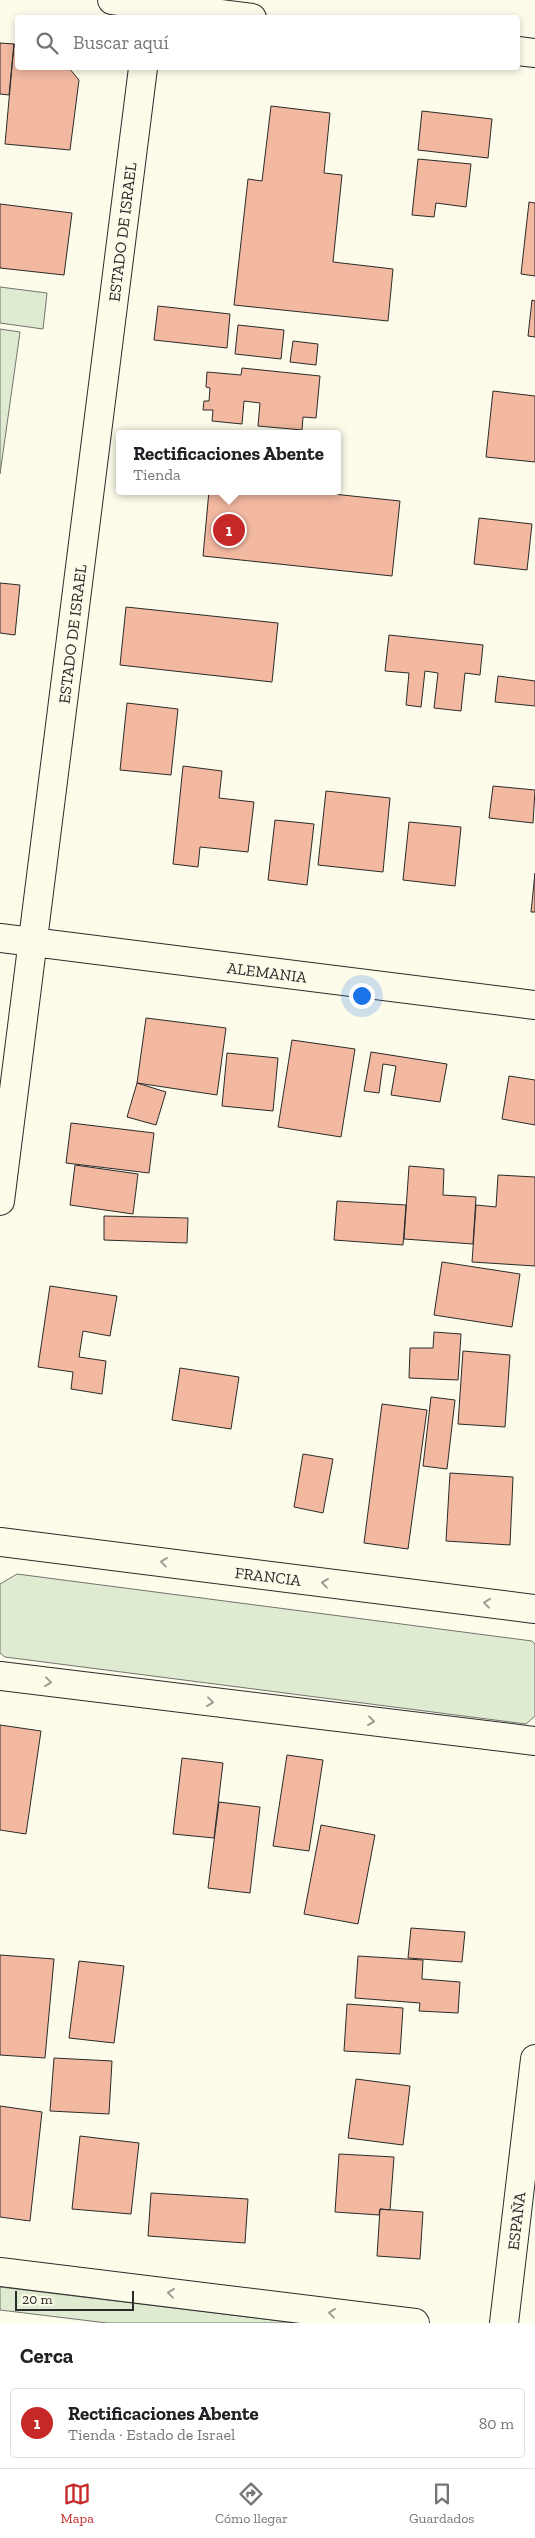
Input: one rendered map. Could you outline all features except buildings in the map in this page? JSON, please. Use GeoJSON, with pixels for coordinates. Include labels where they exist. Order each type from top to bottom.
{"type":"FeatureCollection","features":[{"type":"Feature","properties":{"kind":"street"},"geometry":{"type":"LineString","coordinates":[[112,0],[151,7],[224,15]]}},
{"type":"Feature","properties":{"kind":"street"},"geometry":{"type":"LineString","coordinates":[[520,51],[535,53]]}},
{"type":"Feature","properties":{"kind":"street","name":"ESTADO DE ISRAEL"},"geometry":{"type":"LineString","coordinates":[[0,1200],[143,70]]}},
{"type":"Feature","properties":{"kind":"street","name":"ALEMANIA"},"geometry":{"type":"LineString","coordinates":[[0,938],[535,1005]]}},
{"type":"Feature","properties":{"kind":"street","name":"FRANCIA"},"geometry":{"type":"LineString","coordinates":[[0,1542],[535,1610]]}},
{"type":"Feature","properties":{"kind":"street"},"geometry":{"type":"LineString","coordinates":[[0,1676],[535,1741]]}},
{"type":"Feature","properties":{"kind":"street","name":"ESPAÑA"},"geometry":{"type":"LineString","coordinates":[[504,2323],[535,2059]]}},
{"type":"Feature","properties":{"kind":"street"},"geometry":{"type":"LineString","coordinates":[[0,2272],[415,2323]]}},
{"type":"Feature","properties":{"kind":"green space"},"geometry":{"type":"Polygon","coordinates":[[[0,287],[47,293],[43,329],[0,323],[0,287]]]}},
{"type":"Feature","properties":{"kind":"green space"},"geometry":{"type":"Polygon","coordinates":[[[0,329],[20,332],[0,474],[0,329]]]}},
{"type":"Feature","properties":{"kind":"green space"},"geometry":{"type":"Polygon","coordinates":[[[17,1574],[532,1641],[535,1644],[535,1716],[526,1724],[5,1657],[0,1653],[0,1584],[17,1574]]]}},
{"type":"Feature","properties":{"kind":"green space"},"geometry":{"type":"Polygon","coordinates":[[[0,2287],[297,2323],[107,2323],[0,2310],[0,2287]]]}},
{"type":"Feature","properties":{"kind":"place","name":"Rectificaciones Abente"},"geometry":{"type":"Point","coordinates":[229,530]}}]}
